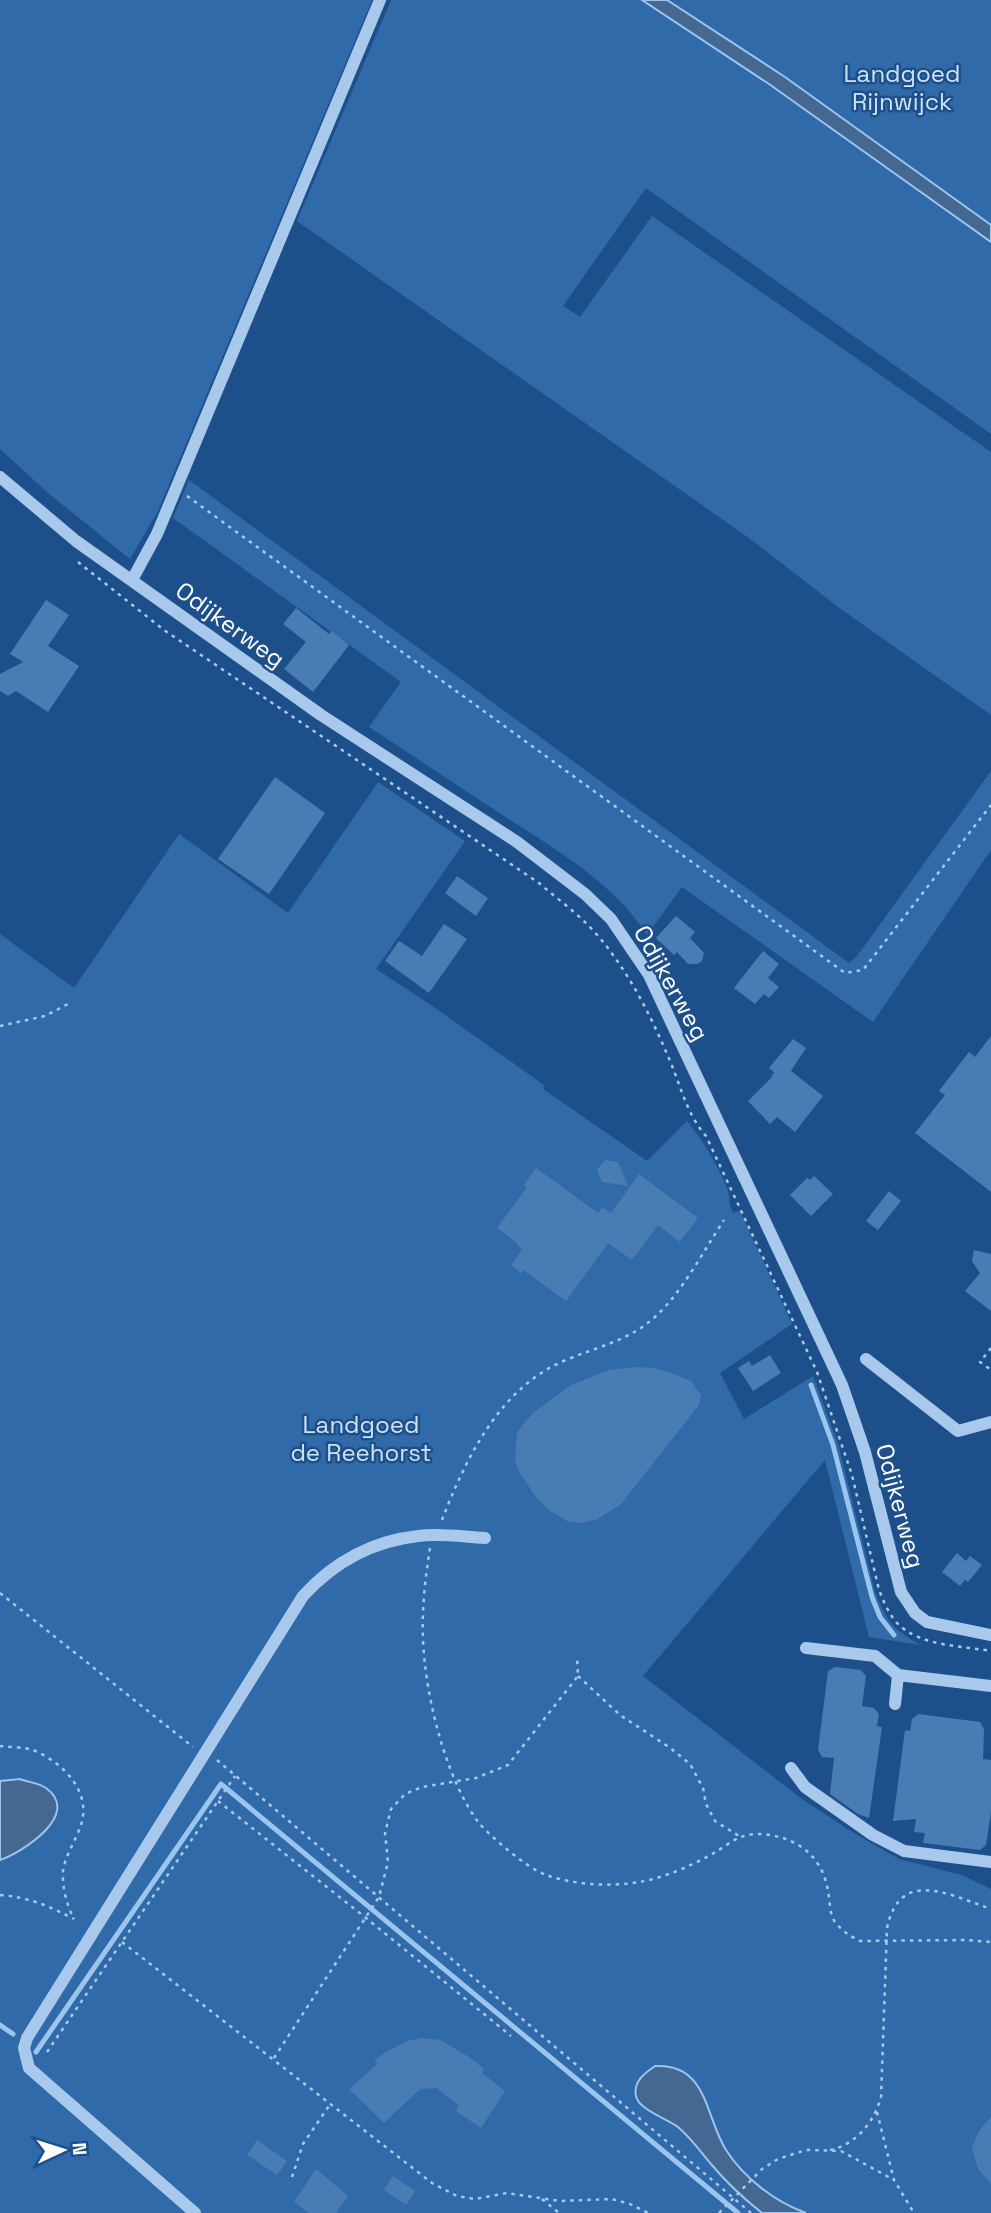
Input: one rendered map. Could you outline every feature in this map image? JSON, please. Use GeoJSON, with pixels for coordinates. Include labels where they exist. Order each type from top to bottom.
{"type":"FeatureCollection","features":[{"type":"Feature","properties":{"kind":"street"},"geometry":{"type":"LineString","coordinates":[[132,580],[157,534],[380,0]]}},
{"type":"Feature","properties":{"kind":"street","name":"Odijkerweg"},"geometry":{"type":"LineString","coordinates":[[0,477],[76,541],[321,715],[517,842],[585,894],[611,919],[649,975],[842,1385],[865,1452],[901,1592],[915,1613],[927,1622],[991,1635]]}},
{"type":"Feature","properties":{"kind":"street"},"geometry":{"type":"LineString","coordinates":[[866,1359],[958,1431],[991,1422]]}},
{"type":"Feature","properties":{"kind":"street"},"geometry":{"type":"LineString","coordinates":[[195,2213],[29,2068],[24,2048],[27,2038],[303,1595],[342,1562],[360,1552],[401,1538],[432,1535],[485,1538]]}},
{"type":"Feature","properties":{"kind":"street"},"geometry":{"type":"LineString","coordinates":[[806,1648],[875,1656],[898,1675],[991,1686]]}},
{"type":"Feature","properties":{"kind":"street"},"geometry":{"type":"LineString","coordinates":[[895,1704],[898,1675]]}},
{"type":"Feature","properties":{"kind":"street"},"geometry":{"type":"LineString","coordinates":[[791,1768],[805,1787],[873,1835],[904,1851],[991,1862]]}},
{"type":"Feature","properties":{"kind":"path"},"geometry":{"type":"LineString","coordinates":[[176,488],[845,973],[863,970],[991,805]]}},
{"type":"Feature","properties":{"kind":"path","name":"Odijkerweg"},"geometry":{"type":"LineString","coordinates":[[121,597],[230,676],[539,883],[587,924],[604,943],[637,995],[667,1053],[695,1124],[706,1136],[817,1372],[852,1475],[879,1591],[887,1608],[898,1624],[920,1637],[991,1651]]}},
{"type":"Feature","properties":{"kind":"path"},"geometry":{"type":"LineString","coordinates":[[0,1026],[45,1016],[68,1004]]}},
{"type":"Feature","properties":{"kind":"path"},"geometry":{"type":"LineString","coordinates":[[724,1220],[675,1294],[657,1315],[621,1340],[565,1360],[546,1370],[510,1401],[474,1448],[452,1492],[443,1519],[432,1535],[423,1603],[425,1663],[435,1722],[457,1781],[479,1823],[500,1844],[543,1874],[603,1884],[638,1882],[658,1878],[699,1861],[741,1837],[763,1834],[783,1838],[816,1858],[828,1889],[834,1920],[844,1933],[860,1941],[991,1942]]}},
{"type":"Feature","properties":{"kind":"path"},"geometry":{"type":"LineString","coordinates":[[991,1348],[989,1354],[980,1362],[991,1370]]}},
{"type":"Feature","properties":{"kind":"path"},"geometry":{"type":"LineString","coordinates":[[0,1593],[193,1748],[206,1752],[751,2213]]}},
{"type":"Feature","properties":{"kind":"path"},"geometry":{"type":"LineString","coordinates":[[274,2058],[379,1897],[388,1862],[385,1833],[391,1809],[405,1794],[422,1787],[476,1778],[508,1765],[578,1675],[577,1656]]}},
{"type":"Feature","properties":{"kind":"path"},"geometry":{"type":"LineString","coordinates":[[578,1675],[620,1715],[690,1764],[703,1788],[706,1804],[715,1821],[741,1837]]}},
{"type":"Feature","properties":{"kind":"path"},"geometry":{"type":"LineString","coordinates":[[0,1746],[31,1749],[58,1764],[74,1779],[83,1801],[82,1823],[63,1871],[66,1899],[74,1919],[46,1904],[20,1896],[0,1895]]}},
{"type":"Feature","properties":{"kind":"path"},"geometry":{"type":"LineString","coordinates":[[47,2052],[235,1776]]}},
{"type":"Feature","properties":{"kind":"path"},"geometry":{"type":"LineString","coordinates":[[218,1801],[511,2036]]}},
{"type":"Feature","properties":{"kind":"path"},"geometry":{"type":"LineString","coordinates":[[830,2150],[853,2141],[877,2112],[881,2097],[887,1928],[891,1909],[903,1895],[921,1889],[991,1909]]}},
{"type":"Feature","properties":{"kind":"path"},"geometry":{"type":"LineString","coordinates":[[122,1942],[432,2183],[457,2196],[475,2199],[507,2193],[576,2202],[612,2199],[648,2213]]}},
{"type":"Feature","properties":{"kind":"path"},"geometry":{"type":"LineString","coordinates":[[292,2177],[303,2144],[331,2103]]}},
{"type":"Feature","properties":{"kind":"path"},"geometry":{"type":"LineString","coordinates":[[877,2112],[894,2180],[914,2213]]}},
{"type":"Feature","properties":{"kind":"path"},"geometry":{"type":"LineString","coordinates":[[721,2212],[762,2169],[778,2159],[806,2150],[841,2151],[894,2180]]}},
{"type":"Feature","properties":{"kind":"path"},"geometry":{"type":"LineString","coordinates":[[542,2199],[559,2213]]}},
{"type":"Feature","properties":{"kind":"green space"},"geometry":{"type":"Polygon","coordinates":[[[0,0],[372,0],[158,511],[130,559],[48,493],[0,449],[0,0]]]}},
{"type":"Feature","properties":{"kind":"green space","name":"Landgoed Rijnwijck"},"geometry":{"type":"Polygon","coordinates":[[[391,0],[991,0],[991,434],[646,188],[563,306],[580,317],[652,216],[991,452],[991,715],[838,607],[749,538],[297,221],[391,0]]]}},
{"type":"Feature","properties":{"kind":"green space"},"geometry":{"type":"Polygon","coordinates":[[[189,480],[849,963],[857,956],[991,771],[991,850],[873,1022],[682,887],[647,935],[618,899],[582,868],[369,727],[401,682],[173,518],[189,480]]]}},
{"type":"Feature","properties":{"kind":"green space","name":"Landgoed de Reehorst"},"geometry":{"type":"Polygon","coordinates":[[[378,782],[465,841],[376,969],[544,1085],[543,1089],[647,1161],[687,1121],[720,1172],[733,1213],[740,1211],[792,1324],[720,1373],[744,1419],[813,1376],[838,1444],[875,1592],[892,1624],[921,1645],[869,1637],[825,1460],[643,1676],[802,1799],[854,1833],[899,1859],[962,1875],[991,1889],[991,2213],[0,2213],[0,934],[74,988],[179,834],[288,913],[378,782]]]}},
{"type":"Feature","properties":{"kind":"shaded area"},"geometry":{"type":"Polygon","coordinates":[[[642,0],[667,0],[785,77],[991,225],[991,242],[769,84],[642,0]]]}},
{"type":"Feature","properties":{"kind":"shaded area"},"geometry":{"type":"Polygon","coordinates":[[[20,1779],[46,1788],[55,1798],[57,1809],[53,1820],[34,1841],[0,1860],[0,1781],[20,1779]]]}},
{"type":"Feature","properties":{"kind":"shaded area"},"geometry":{"type":"Polygon","coordinates":[[[655,2066],[672,2067],[685,2073],[702,2094],[719,2137],[733,2160],[761,2188],[806,2213],[762,2213],[741,2196],[683,2131],[642,2105],[636,2096],[636,2086],[655,2066]]]}},
{"type":"Feature","properties":{"kind":"building"},"geometry":{"type":"Polygon","coordinates":[[[46,600],[69,615],[48,646],[79,666],[48,712],[16,691],[8,696],[0,691],[0,674],[23,662],[10,654],[46,600]]]}},
{"type":"Feature","properties":{"kind":"building"},"geometry":{"type":"Polygon","coordinates":[[[296,608],[329,634],[332,631],[349,645],[313,692],[284,669],[306,642],[283,624],[296,608]]]}},
{"type":"Feature","properties":{"kind":"building"},"geometry":{"type":"Polygon","coordinates":[[[275,777],[325,813],[269,894],[218,859],[275,777]]]}},
{"type":"Feature","properties":{"kind":"building"},"geometry":{"type":"Polygon","coordinates":[[[457,876],[488,898],[476,916],[445,893],[457,876]]]}},
{"type":"Feature","properties":{"kind":"building"},"geometry":{"type":"Polygon","coordinates":[[[676,916],[695,932],[690,938],[704,953],[698,964],[688,964],[677,952],[674,955],[656,938],[676,916]]]}},
{"type":"Feature","properties":{"kind":"building"},"geometry":{"type":"Polygon","coordinates":[[[444,924],[467,939],[429,993],[385,961],[399,941],[422,956],[444,924]]]}},
{"type":"Feature","properties":{"kind":"building"},"geometry":{"type":"Polygon","coordinates":[[[763,951],[779,964],[768,978],[779,987],[769,998],[764,994],[755,1004],[734,988],[763,951]]]}},
{"type":"Feature","properties":{"kind":"building"},"geometry":{"type":"Polygon","coordinates":[[[991,1036],[991,1192],[915,1133],[945,1095],[939,1091],[969,1052],[975,1057],[991,1036]]]}},
{"type":"Feature","properties":{"kind":"building"},"geometry":{"type":"Polygon","coordinates":[[[793,1039],[806,1048],[791,1071],[823,1096],[795,1132],[777,1117],[770,1124],[748,1101],[771,1078],[774,1072],[769,1068],[793,1039]]]}},
{"type":"Feature","properties":{"kind":"building"},"geometry":{"type":"Polygon","coordinates":[[[605,1160],[618,1162],[628,1186],[602,1182],[597,1170],[605,1160]]]}},
{"type":"Feature","properties":{"kind":"building"},"geometry":{"type":"Polygon","coordinates":[[[536,1168],[598,1213],[602,1207],[611,1213],[639,1174],[698,1218],[680,1242],[658,1225],[632,1260],[608,1243],[566,1301],[523,1270],[521,1273],[511,1265],[522,1250],[515,1241],[497,1228],[527,1187],[524,1185],[536,1168]]]}},
{"type":"Feature","properties":{"kind":"building"},"geometry":{"type":"Polygon","coordinates":[[[814,1176],[833,1194],[811,1216],[790,1195],[807,1178],[810,1180],[814,1176]]]}},
{"type":"Feature","properties":{"kind":"building"},"geometry":{"type":"Polygon","coordinates":[[[889,1191],[901,1201],[878,1230],[866,1221],[889,1191]]]}},
{"type":"Feature","properties":{"kind":"building"},"geometry":{"type":"Polygon","coordinates":[[[974,1250],[991,1254],[991,1311],[965,1291],[980,1273],[972,1261],[974,1250]]]}},
{"type":"Feature","properties":{"kind":"building"},"geometry":{"type":"Polygon","coordinates":[[[770,1355],[781,1373],[753,1391],[738,1368],[749,1361],[752,1366],[770,1355]]]}},
{"type":"Feature","properties":{"kind":"building"},"geometry":{"type":"Polygon","coordinates":[[[636,1367],[669,1372],[691,1381],[701,1395],[699,1405],[621,1504],[596,1520],[580,1523],[567,1521],[549,1510],[536,1497],[519,1472],[515,1461],[517,1432],[533,1413],[571,1385],[609,1370],[636,1367]]]}},
{"type":"Feature","properties":{"kind":"building"},"geometry":{"type":"Polygon","coordinates":[[[957,1553],[966,1561],[970,1556],[982,1565],[968,1582],[965,1580],[960,1586],[942,1572],[957,1553]]]}},
{"type":"Feature","properties":{"kind":"building"},"geometry":{"type":"Polygon","coordinates":[[[835,1667],[861,1670],[866,1676],[862,1706],[874,1708],[879,1714],[877,1726],[882,1727],[869,1818],[858,1814],[830,1794],[834,1758],[822,1757],[818,1750],[828,1671],[835,1667]]]}},
{"type":"Feature","properties":{"kind":"building"},"geometry":{"type":"Polygon","coordinates":[[[918,1714],[980,1722],[984,1729],[983,1759],[991,1760],[991,1811],[986,1845],[980,1850],[923,1843],[925,1833],[914,1832],[916,1819],[893,1821],[905,1730],[910,1731],[912,1719],[918,1714]]]}},
{"type":"Feature","properties":{"kind":"building"},"geometry":{"type":"Polygon","coordinates":[[[422,2038],[440,2040],[469,2057],[484,2069],[482,2073],[505,2091],[481,2128],[456,2111],[459,2106],[437,2088],[420,2089],[384,2123],[349,2089],[377,2064],[374,2061],[381,2055],[407,2041],[422,2038]]]}},
{"type":"Feature","properties":{"kind":"building"},"geometry":{"type":"Polygon","coordinates":[[[991,2117],[991,2184],[978,2169],[972,2148],[979,2131],[991,2117]]]}},
{"type":"Feature","properties":{"kind":"building"},"geometry":{"type":"Polygon","coordinates":[[[257,2140],[287,2161],[277,2175],[247,2155],[257,2140]]]}},
{"type":"Feature","properties":{"kind":"building"},"geometry":{"type":"Polygon","coordinates":[[[316,2169],[348,2196],[336,2213],[309,2213],[294,2202],[316,2169]]]}},
{"type":"Feature","properties":{"kind":"building"},"geometry":{"type":"Polygon","coordinates":[[[393,2176],[415,2191],[406,2205],[384,2190],[393,2176]]]}},
{"type":"Feature","properties":{"kind":"waterway"},"geometry":{"type":"LineString","coordinates":[[811,1385],[833,1445],[872,1597],[880,1617],[894,1635]]}},
{"type":"Feature","properties":{"kind":"waterway"},"geometry":{"type":"LineString","coordinates":[[36,2052],[221,1784],[738,2213]]}},
{"type":"Feature","properties":{"kind":"waterway"},"geometry":{"type":"LineString","coordinates":[[0,2025],[13,2034]]}}]}
